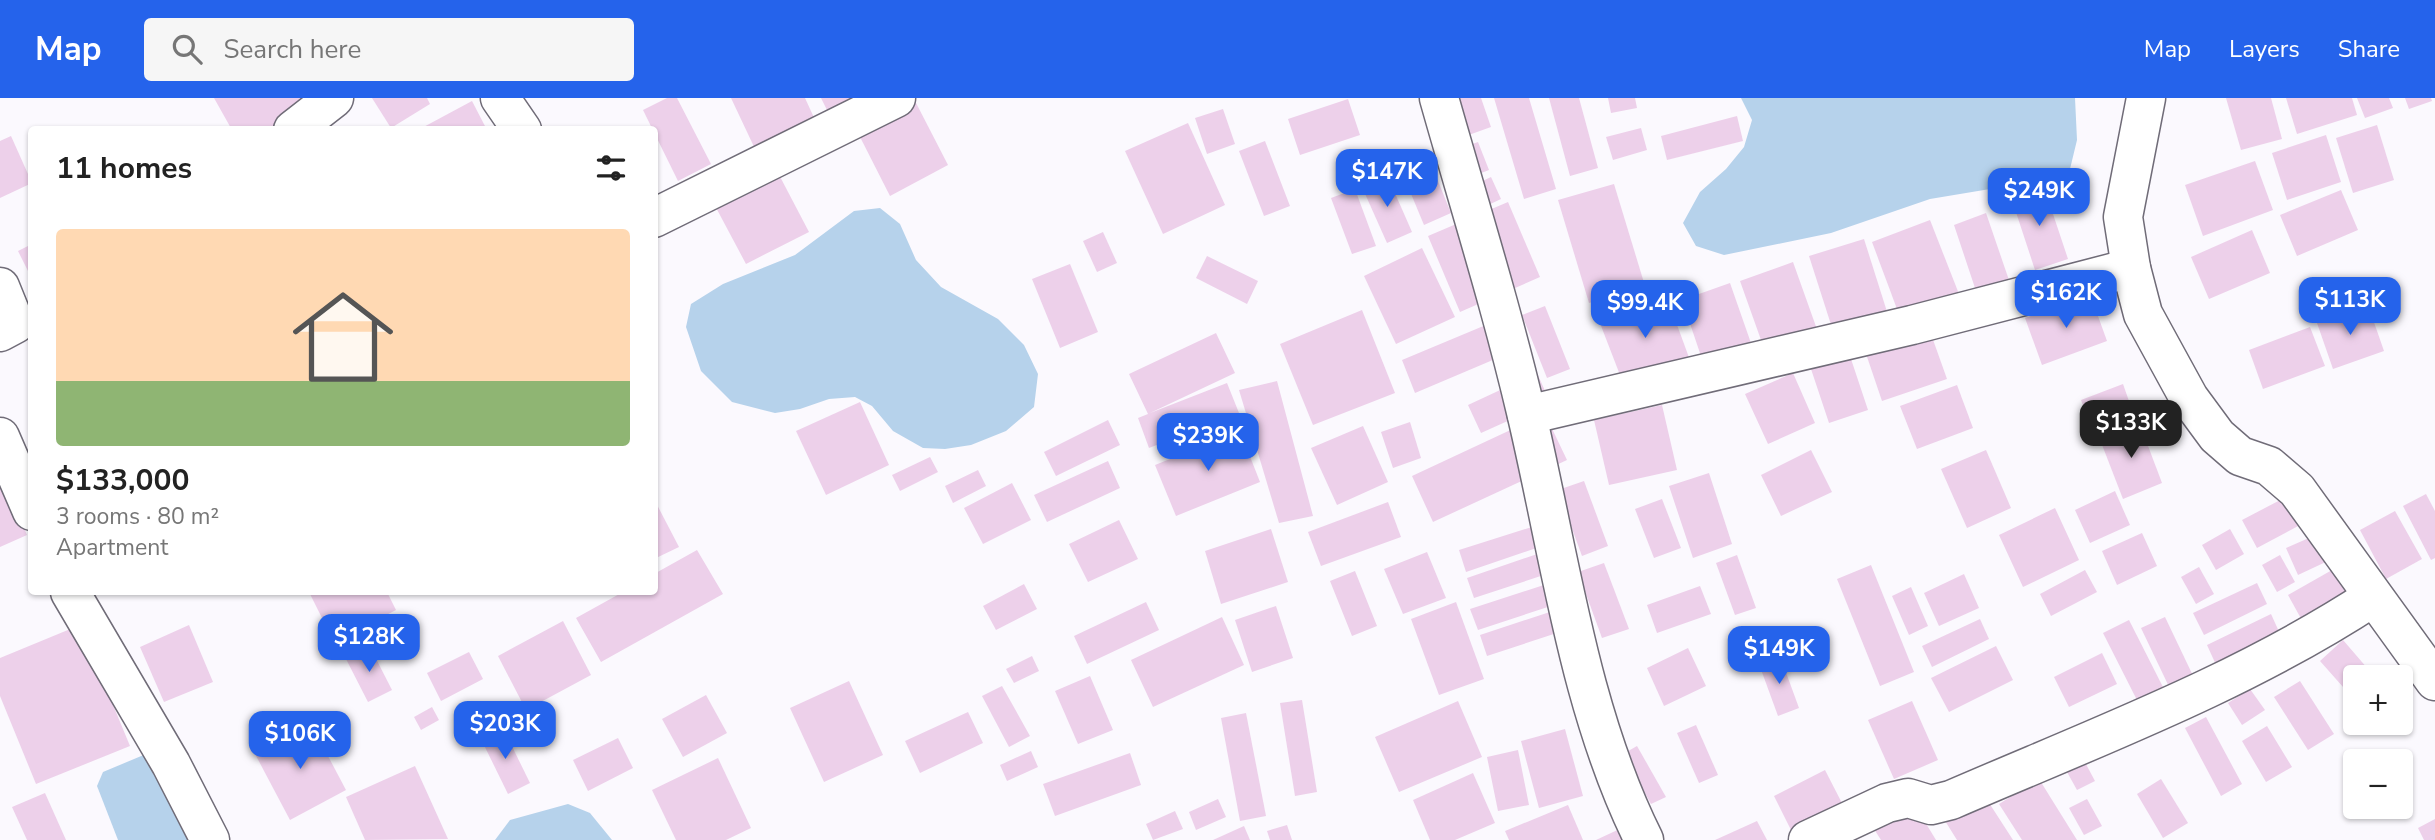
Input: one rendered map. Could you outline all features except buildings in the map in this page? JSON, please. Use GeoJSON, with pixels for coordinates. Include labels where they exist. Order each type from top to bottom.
{"type":"FeatureCollection","features":[{"type":"Feature","properties":{"kind":"street"},"geometry":{"type":"LineString","coordinates":[[298,126],[334,98]]}},
{"type":"Feature","properties":{"kind":"street"},"geometry":{"type":"LineString","coordinates":[[500,98],[519,126]]}},
{"type":"Feature","properties":{"kind":"street"},"geometry":{"type":"LineString","coordinates":[[658,216],[896,98]]}},
{"type":"Feature","properties":{"kind":"street"},"geometry":{"type":"LineString","coordinates":[[1440,98],[1527,415],[1598,725],[1618,781],[1644,840]]}},
{"type":"Feature","properties":{"kind":"street"},"geometry":{"type":"LineString","coordinates":[[2146,98],[2123,217],[2131,268],[2143,314],[2189,398],[2217,436],[2240,456],[2269,466],[2297,490],[2435,681]]}},
{"type":"Feature","properties":{"kind":"street"},"geometry":{"type":"LineString","coordinates":[[1527,415],[1912,325],[2131,268]]}},
{"type":"Feature","properties":{"kind":"street"},"geometry":{"type":"LineString","coordinates":[[0,287],[12,324]]}},
{"type":"Feature","properties":{"kind":"street"},"geometry":{"type":"LineString","coordinates":[[0,437],[28,502]]}},
{"type":"Feature","properties":{"kind":"street"},"geometry":{"type":"LineString","coordinates":[[72,595],[171,764],[210,840]]}},
{"type":"Feature","properties":{"kind":"street"},"geometry":{"type":"LineString","coordinates":[[1808,840],[1887,803],[1908,798],[1931,805],[1964,794],[2233,677],[2309,639],[2373,597]]}},
{"type":"Feature","properties":{"kind":"water"},"geometry":{"type":"Polygon","coordinates":[[[1741,98],[2075,98],[2077,140],[2070,169],[2008,186],[1930,199],[1831,233],[1724,255],[1696,246],[1683,223],[1700,192],[1726,169],[1744,147],[1752,120],[1741,98]]]}},
{"type":"Feature","properties":{"kind":"water"},"geometry":{"type":"Polygon","coordinates":[[[880,208],[900,224],[916,260],[941,287],[998,319],[1024,345],[1038,374],[1034,407],[1006,431],[971,445],[945,449],[923,448],[893,431],[872,406],[855,397],[829,399],[800,409],[775,413],[732,402],[701,371],[686,327],[691,304],[723,284],[795,255],[854,211],[880,208]]]}},
{"type":"Feature","properties":{"kind":"water"},"geometry":{"type":"Polygon","coordinates":[[[146,754],[197,840],[118,840],[97,786],[103,772],[146,754]]]}},
{"type":"Feature","properties":{"kind":"water"},"geometry":{"type":"Polygon","coordinates":[[[568,804],[590,813],[612,840],[495,840],[510,820],[568,804]]]}}]}
